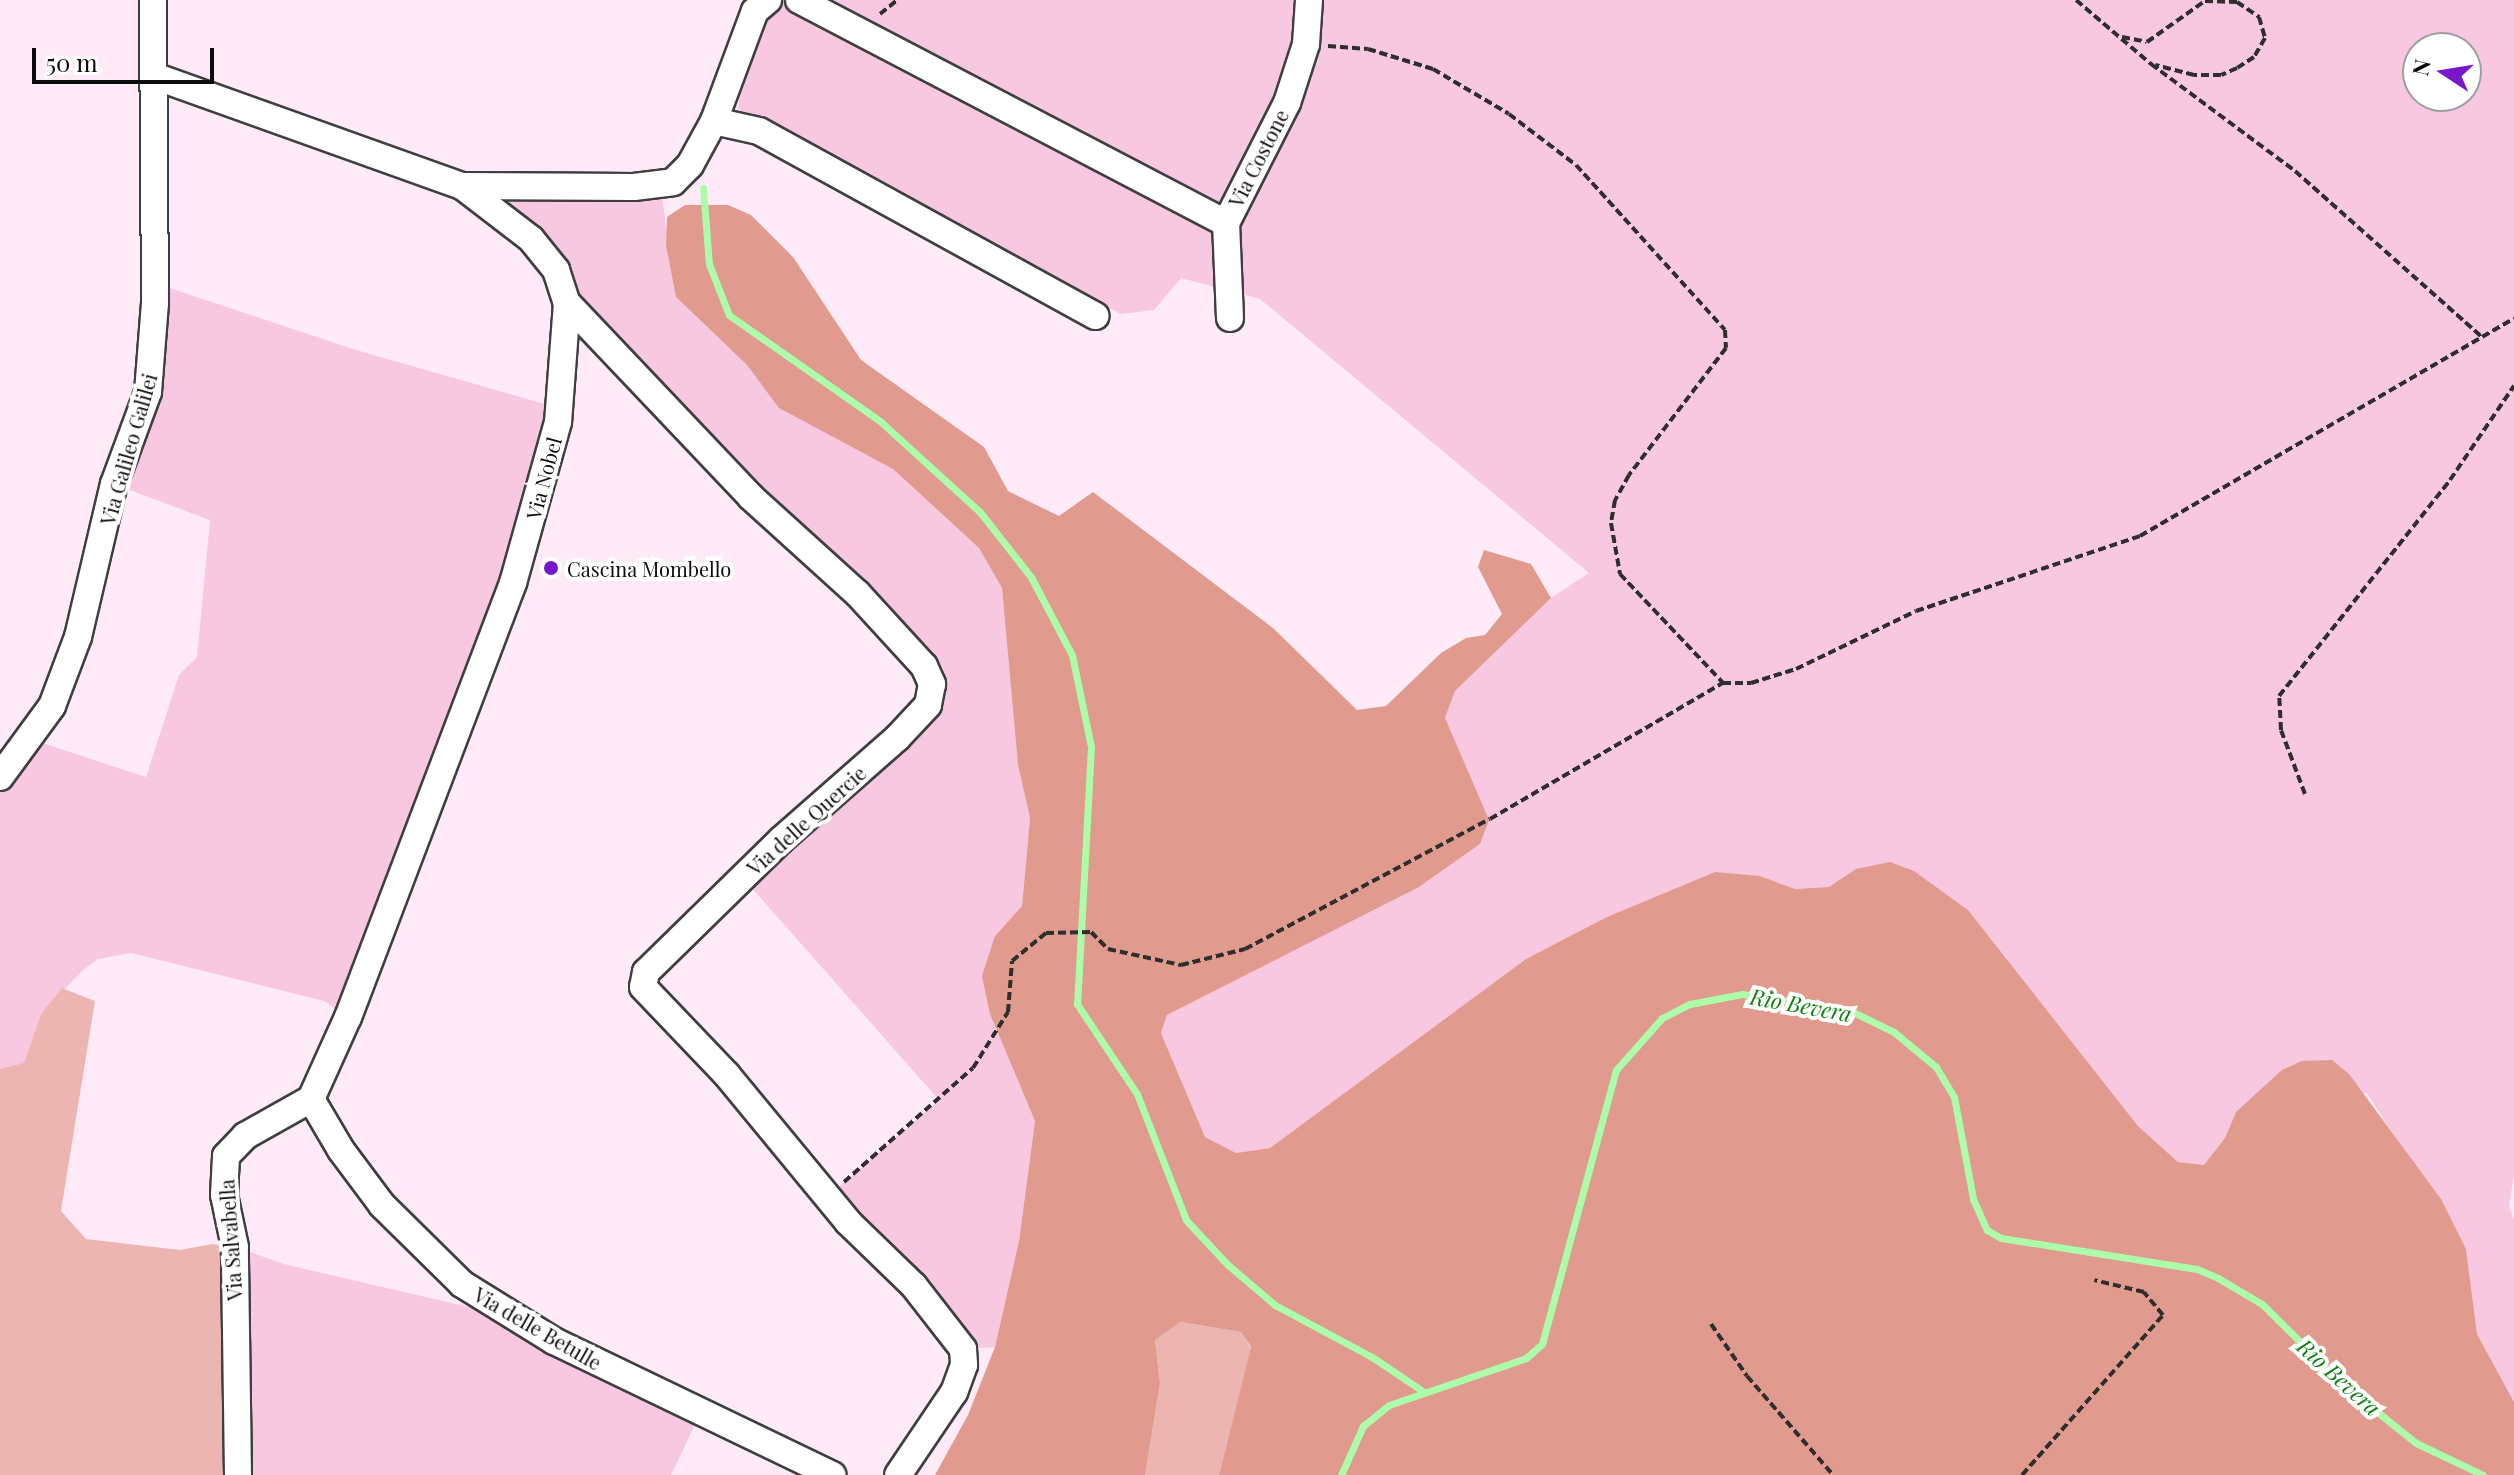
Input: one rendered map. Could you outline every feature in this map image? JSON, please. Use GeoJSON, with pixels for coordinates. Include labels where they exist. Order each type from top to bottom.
{"type":"FeatureCollection","features":[{"type":"Feature","properties":{"kind":"street"},"geometry":{"type":"LineString","coordinates":[[462,186],[634,187],[673,182],[690,165],[714,121],[755,11],[768,0]]}},
{"type":"Feature","properties":{"kind":"street"},"geometry":{"type":"LineString","coordinates":[[799,0],[1226,223]]}},
{"type":"Feature","properties":{"kind":"street","name":"Via Costone"},"geometry":{"type":"LineString","coordinates":[[1230,318],[1226,223],[1287,103],[1306,44],[1309,0]]}},
{"type":"Feature","properties":{"kind":"street","name":"Via Galileo Galilei"},"geometry":{"type":"LineString","coordinates":[[0,777],[52,706],[78,637],[114,484],[148,392],[153,363],[157,77],[148,4]]}},
{"type":"Feature","properties":{"kind":"street","name":"Via Nobel"},"geometry":{"type":"LineString","coordinates":[[157,77],[462,186],[531,239],[556,270],[567,303],[558,422],[513,583],[348,1017],[311,1099]]}},
{"type":"Feature","properties":{"kind":"street"},"geometry":{"type":"LineString","coordinates":[[714,121],[759,131],[822,170],[1096,316]]}},
{"type":"Feature","properties":{"kind":"street","name":"Via delle Quercie"},"geometry":{"type":"LineString","coordinates":[[567,303],[751,497],[857,593],[924,666],[932,684],[928,705],[897,738],[781,840],[646,972],[643,987],[657,1007],[727,1075],[827,1197],[914,1286],[963,1349],[964,1365],[954,1392],[898,1475]]}},
{"type":"Feature","properties":{"kind":"street","name":"Via Salvabella"},"geometry":{"type":"LineString","coordinates":[[238,1475],[235,1247],[224,1195],[226,1156],[245,1136],[311,1099]]}},
{"type":"Feature","properties":{"kind":"street","name":"Via delle Betulle"},"geometry":{"type":"LineString","coordinates":[[311,1099],[341,1150],[382,1205],[462,1284],[554,1341],[832,1475]]}},
{"type":"Feature","properties":{"kind":"path"},"geometry":{"type":"LineString","coordinates":[[2076,0],[2151,64],[2295,171],[2482,337]]}},
{"type":"Feature","properties":{"kind":"path"},"geometry":{"type":"LineString","coordinates":[[2120,37],[2147,42],[2205,1],[2237,2],[2259,17],[2265,38],[2254,57],[2221,75],[2194,75],[2151,64]]}},
{"type":"Feature","properties":{"kind":"path"},"geometry":{"type":"LineString","coordinates":[[1306,44],[1368,49],[1433,69],[1509,114],[1576,165],[1725,330],[1726,348],[1629,475],[1615,500],[1611,523],[1620,574],[1723,683]]}},
{"type":"Feature","properties":{"kind":"path"},"geometry":{"type":"LineString","coordinates":[[827,1197],[973,1068],[1008,1012],[1012,961],[1046,933],[1091,932],[1108,949],[1181,965],[1245,949],[1490,819],[1723,683],[1751,683],[1796,669],[1916,611],[2140,536],[2514,318]]}},
{"type":"Feature","properties":{"kind":"path"},"geometry":{"type":"LineString","coordinates":[[2305,794],[2281,730],[2279,696],[2450,480],[2514,386]]}},
{"type":"Feature","properties":{"kind":"path"},"geometry":{"type":"LineString","coordinates":[[2022,1475],[2163,1315],[2144,1292],[2094,1280]]}},
{"type":"Feature","properties":{"kind":"path"},"geometry":{"type":"LineString","coordinates":[[1711,1324],[1747,1376],[1833,1475]]}},
{"type":"Feature","properties":{"kind":"shaded area"},"geometry":{"type":"Polygon","coordinates":[[[754,0],[2514,0],[2514,1175],[2509,1206],[2514,1220],[2514,1402],[2477,1334],[2466,1249],[2367,1093],[2236,1112],[2225,1138],[2204,1165],[2178,1162],[2138,1126],[1968,910],[1914,871],[1856,869],[1830,887],[1795,889],[1760,876],[1526,959],[1270,1148],[1236,1153],[1205,1137],[1161,1033],[1167,1015],[1419,887],[1480,844],[1445,718],[1455,691],[1551,598],[1589,573],[1260,299],[1181,278],[1154,310],[1121,314],[738,109],[754,0]]]}},
{"type":"Feature","properties":{"kind":"shaded area"},"geometry":{"type":"Polygon","coordinates":[[[660,183],[676,297],[747,365],[780,408],[893,469],[979,548],[1002,588],[1018,765],[1030,818],[1022,906],[995,936],[990,1014],[1035,1120],[1019,1241],[995,1347],[963,1349],[827,1197],[939,1100],[743,878],[932,684],[751,497],[556,270],[462,186],[660,183]]]}},
{"type":"Feature","properties":{"kind":"shaded area"},"geometry":{"type":"Polygon","coordinates":[[[685,205],[728,205],[751,215],[793,257],[861,360],[984,447],[1008,491],[1059,516],[1093,492],[1273,628],[1357,710],[1386,706],[1441,653],[1466,638],[1485,635],[1502,614],[1478,567],[1484,550],[1531,564],[1551,598],[1455,691],[1445,718],[1489,820],[1480,844],[1419,887],[1167,1015],[1161,1033],[1205,1137],[1236,1153],[1270,1148],[1526,959],[1607,917],[1715,872],[1760,876],[1795,889],[1829,887],[1856,869],[1890,862],[1914,871],[1968,910],[2138,1126],[2178,1162],[2204,1165],[2225,1138],[2236,1112],[2282,1070],[2302,1061],[2332,1060],[2349,1074],[2441,1199],[2466,1249],[2477,1334],[2514,1402],[2514,1475],[1219,1475],[1251,1347],[1241,1332],[1180,1322],[1155,1340],[1160,1384],[1145,1475],[935,1475],[968,1415],[995,1347],[1019,1241],[1035,1121],[990,1014],[982,976],[995,936],[1022,906],[1030,818],[1018,765],[1002,588],[979,548],[893,469],[779,408],[747,365],[676,297],[666,245],[667,217],[685,205]]]}},
{"type":"Feature","properties":{"kind":"shaded area"},"geometry":{"type":"Polygon","coordinates":[[[154,283],[356,350],[559,408],[558,422],[348,1017],[324,1001],[131,953],[98,959],[83,970],[41,1014],[24,1064],[0,1069],[0,777],[27,738],[146,777],[179,675],[197,657],[210,520],[114,484],[135,419],[154,283]]]}},
{"type":"Feature","properties":{"kind":"shaded area"},"geometry":{"type":"Polygon","coordinates":[[[62,988],[95,1001],[61,1211],[86,1239],[180,1250],[213,1244],[235,1247],[238,1475],[0,1475],[0,1069],[24,1063],[41,1014],[62,988]]]}},
{"type":"Feature","properties":{"kind":"shaded area"},"geometry":{"type":"Polygon","coordinates":[[[235,1247],[284,1264],[494,1313],[691,1410],[694,1427],[671,1475],[238,1475],[235,1247]]]}},
{"type":"Feature","properties":{"kind":"shaded area"},"geometry":{"type":"Polygon","coordinates":[[[1179,1322],[1241,1332],[1251,1348],[1219,1475],[1145,1475],[1160,1384],[1155,1340],[1179,1322]]]}},
{"type":"Feature","properties":{"kind":"waterway"},"geometry":{"type":"LineString","coordinates":[[703,188],[709,264],[729,315],[881,422],[980,512],[1031,577],[1072,655],[1091,747],[1077,1004],[1137,1094],[1186,1220],[1228,1265],[1275,1305],[1372,1357],[1424,1392]]}},
{"type":"Feature","properties":{"kind":"waterway","name":"Rio Bevera"},"geometry":{"type":"LineString","coordinates":[[1341,1475],[1363,1426],[1389,1405],[1526,1358],[1542,1344],[1616,1070],[1662,1018],[1690,1004],[1742,994],[1851,1011],[1894,1032],[1936,1067],[1954,1097],[1973,1199],[1987,1230],[2001,1238],[2197,1269],[2218,1278],[2262,1304],[2345,1386],[2416,1443],[2483,1475]]}},
{"type":"Feature","properties":{"kind":"place","name":"Cascina Mombello"},"geometry":{"type":"Point","coordinates":[551,568]}}]}
